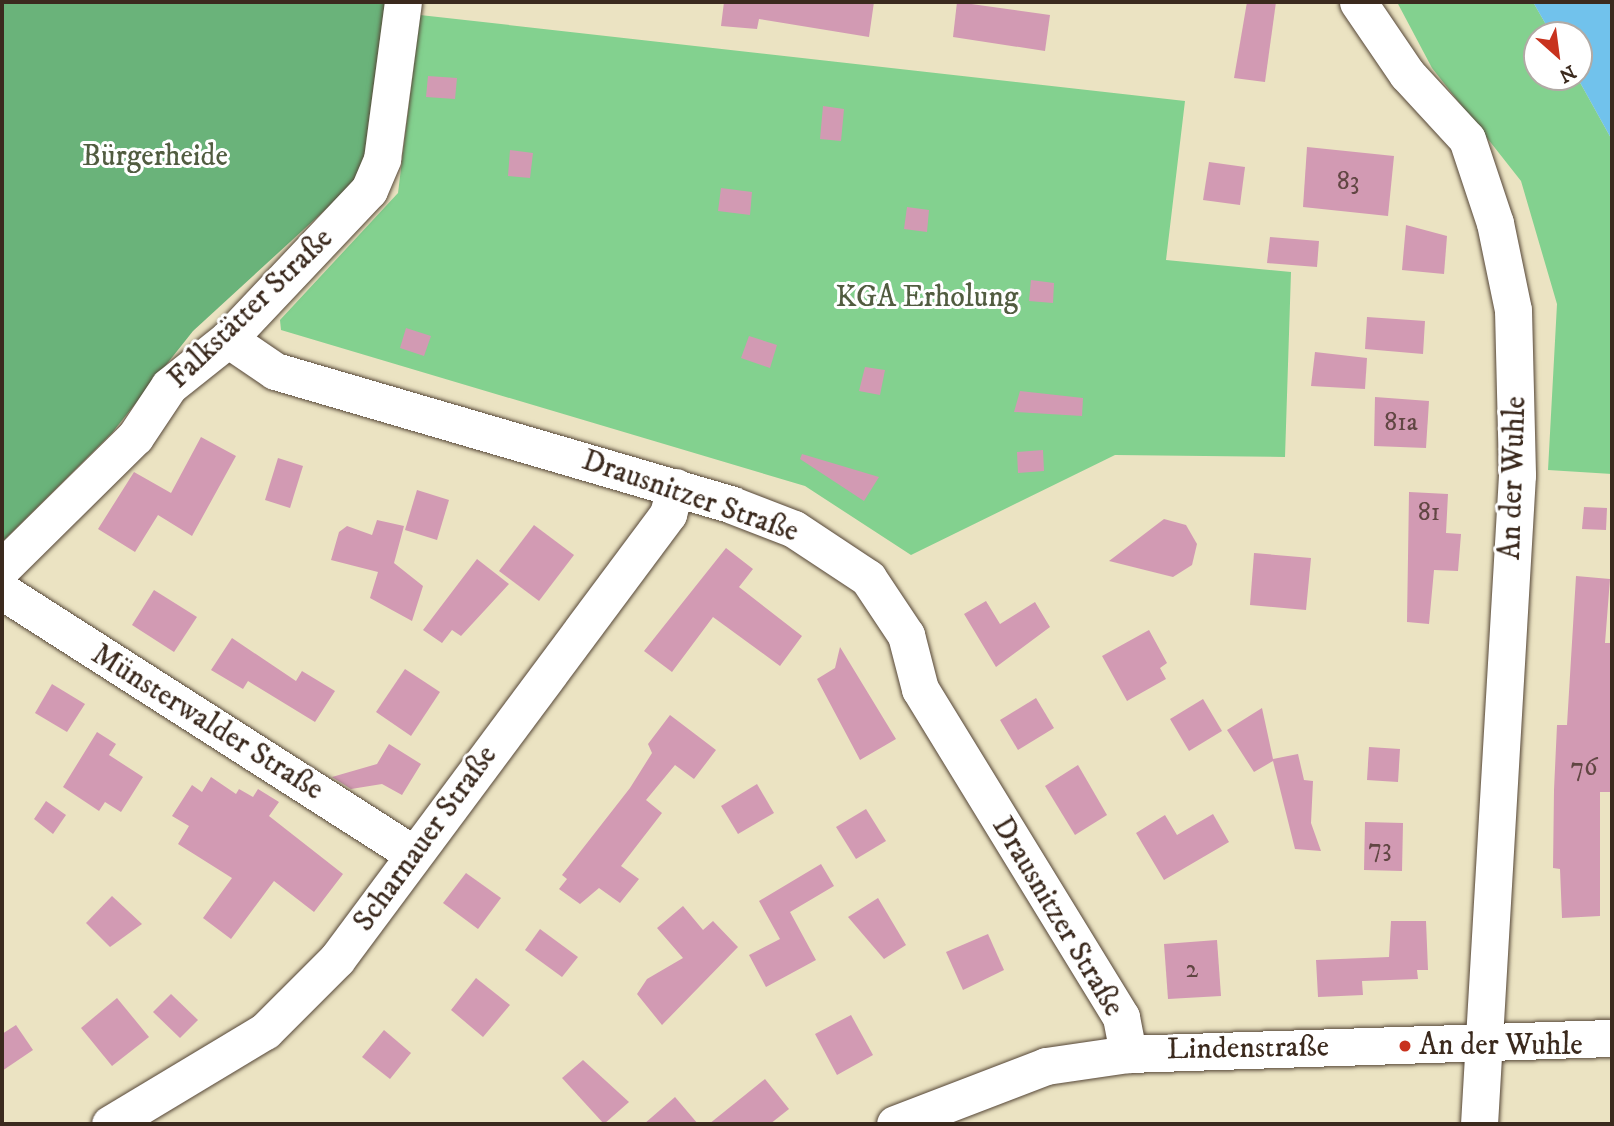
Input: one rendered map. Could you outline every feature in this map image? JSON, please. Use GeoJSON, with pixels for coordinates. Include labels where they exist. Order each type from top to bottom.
{"type":"FeatureCollection","features":[{"type":"Feature","properties":{"kind":"street","name":"Falkstätter Straße"},"geometry":{"type":"LineString","coordinates":[[2,568],[135,438],[169,386],[228,339],[369,190],[382,159],[403,2]]}},
{"type":"Feature","properties":{"kind":"street","name":"An der Wuhle"},"geometry":{"type":"LineString","coordinates":[[1359,2],[1407,74],[1467,138],[1495,223],[1513,310],[1517,475],[1479,1124]]}},
{"type":"Feature","properties":{"kind":"street","name":"Drausnitzer Straße"},"geometry":{"type":"LineString","coordinates":[[228,339],[275,371],[675,487],[794,529],[868,578],[888,603],[906,635],[920,689],[1121,1017],[1128,1054]]}},
{"type":"Feature","properties":{"kind":"street","name":"Scharnauer Straße"},"geometry":{"type":"LineString","coordinates":[[110,1124],[231,1053],[302,999],[668,514],[675,487]]}},
{"type":"Feature","properties":{"kind":"street","name":"Münsterwalder Straße"},"geometry":{"type":"LineString","coordinates":[[2,591],[414,854]]}},
{"type":"Feature","properties":{"kind":"street","name":"Lindenstraße"},"geometry":{"type":"LineString","coordinates":[[895,1124],[1046,1066],[1128,1054],[1612,1038]]}},
{"type":"Feature","properties":{"kind":"green space","name":"Bürgerheide"},"geometry":{"type":"Polygon","coordinates":[[[2,2],[386,2],[362,176],[193,331],[112,433],[2,542],[2,2]]]}},
{"type":"Feature","properties":{"kind":"green space"},"geometry":{"type":"Polygon","coordinates":[[[1397,2],[1533,2],[1544,21],[1523,21],[1523,91],[1585,91],[1612,140],[1612,474],[1548,470],[1557,304],[1521,181],[1432,68],[1397,2]]]}},
{"type":"Feature","properties":{"kind":"green space","name":"KGA Erholung"},"geometry":{"type":"Polygon","coordinates":[[[420,15],[1185,101],[1166,260],[1291,272],[1285,457],[1115,455],[911,555],[805,486],[281,330],[280,320],[398,193],[420,15]]]}},
{"type":"Feature","properties":{"kind":"water"},"geometry":{"type":"Polygon","coordinates":[[[1533,2],[1612,2],[1612,140],[1585,91],[1593,91],[1593,21],[1544,21],[1533,2]]]}},
{"type":"Feature","properties":{"kind":"building"},"geometry":{"type":"Polygon","coordinates":[[[724,2],[874,2],[869,37],[759,19],[757,29],[721,26],[724,2]]]}},
{"type":"Feature","properties":{"kind":"building"},"geometry":{"type":"Polygon","coordinates":[[[957,2],[1050,15],[1045,51],[953,37],[957,2]]]}},
{"type":"Feature","properties":{"kind":"building"},"geometry":{"type":"Polygon","coordinates":[[[1247,2],[1276,2],[1265,82],[1234,78],[1247,2]]]}},
{"type":"Feature","properties":{"kind":"building"},"geometry":{"type":"Polygon","coordinates":[[[428,76],[457,78],[455,99],[426,97],[428,76]]]}},
{"type":"Feature","properties":{"kind":"building"},"geometry":{"type":"Polygon","coordinates":[[[823,106],[844,109],[841,141],[820,139],[823,106]]]}},
{"type":"Feature","properties":{"kind":"building"},"geometry":{"type":"Polygon","coordinates":[[[1307,147],[1394,156],[1388,216],[1303,207],[1307,147]]]}},
{"type":"Feature","properties":{"kind":"building"},"geometry":{"type":"Polygon","coordinates":[[[510,150],[533,153],[530,178],[508,176],[510,150]]]}},
{"type":"Feature","properties":{"kind":"building"},"geometry":{"type":"Polygon","coordinates":[[[1209,162],[1245,167],[1240,205],[1203,200],[1209,162]]]}},
{"type":"Feature","properties":{"kind":"building"},"geometry":{"type":"Polygon","coordinates":[[[721,188],[752,192],[750,215],[718,211],[721,188]]]}},
{"type":"Feature","properties":{"kind":"building"},"geometry":{"type":"Polygon","coordinates":[[[907,207],[929,210],[927,232],[904,229],[907,207]]]}},
{"type":"Feature","properties":{"kind":"building"},"geometry":{"type":"Polygon","coordinates":[[[1406,225],[1447,236],[1444,274],[1402,270],[1406,225]]]}},
{"type":"Feature","properties":{"kind":"building"},"geometry":{"type":"Polygon","coordinates":[[[1270,237],[1319,241],[1317,267],[1267,263],[1270,237]]]}},
{"type":"Feature","properties":{"kind":"building"},"geometry":{"type":"Polygon","coordinates":[[[1031,280],[1054,283],[1053,303],[1029,301],[1031,280]]]}},
{"type":"Feature","properties":{"kind":"building"},"geometry":{"type":"Polygon","coordinates":[[[1367,317],[1425,321],[1423,354],[1365,349],[1367,317]]]}},
{"type":"Feature","properties":{"kind":"building"},"geometry":{"type":"Polygon","coordinates":[[[406,328],[431,336],[424,356],[400,348],[406,328]]]}},
{"type":"Feature","properties":{"kind":"building"},"geometry":{"type":"Polygon","coordinates":[[[749,336],[777,345],[770,368],[741,358],[749,336]]]}},
{"type":"Feature","properties":{"kind":"building"},"geometry":{"type":"Polygon","coordinates":[[[1315,352],[1367,358],[1365,389],[1311,386],[1315,352]]]}},
{"type":"Feature","properties":{"kind":"building"},"geometry":{"type":"Polygon","coordinates":[[[865,367],[885,370],[880,395],[859,391],[865,367]]]}},
{"type":"Feature","properties":{"kind":"building"},"geometry":{"type":"Polygon","coordinates":[[[1020,391],[1083,398],[1082,416],[1014,412],[1020,391]]]}},
{"type":"Feature","properties":{"kind":"building"},"geometry":{"type":"Polygon","coordinates":[[[1375,397],[1429,401],[1426,448],[1374,446],[1375,397]]]}},
{"type":"Feature","properties":{"kind":"building"},"geometry":{"type":"Polygon","coordinates":[[[201,437],[236,456],[192,536],[158,515],[135,552],[98,529],[134,472],[171,493],[201,437]]]}},
{"type":"Feature","properties":{"kind":"building"},"geometry":{"type":"Polygon","coordinates":[[[1043,450],[1044,471],[1018,473],[1017,452],[1043,450]]]}},
{"type":"Feature","properties":{"kind":"building"},"geometry":{"type":"Polygon","coordinates":[[[802,454],[879,477],[864,501],[800,459],[802,454]]]}},
{"type":"Feature","properties":{"kind":"building"},"geometry":{"type":"Polygon","coordinates":[[[278,458],[303,466],[290,508],[265,500],[278,458]]]}},
{"type":"Feature","properties":{"kind":"building"},"geometry":{"type":"Polygon","coordinates":[[[417,490],[449,500],[437,540],[405,530],[417,490]]]}},
{"type":"Feature","properties":{"kind":"building"},"geometry":{"type":"Polygon","coordinates":[[[1409,492],[1448,494],[1446,533],[1461,534],[1458,571],[1434,570],[1429,624],[1407,622],[1409,492]]]}},
{"type":"Feature","properties":{"kind":"building"},"geometry":{"type":"Polygon","coordinates":[[[1584,507],[1607,508],[1606,530],[1582,529],[1584,507]]]}},
{"type":"Feature","properties":{"kind":"building"},"geometry":{"type":"Polygon","coordinates":[[[1164,519],[1186,525],[1197,544],[1192,565],[1173,577],[1109,561],[1164,519]]]}},
{"type":"Feature","properties":{"kind":"building"},"geometry":{"type":"Polygon","coordinates":[[[377,520],[404,526],[394,563],[423,586],[412,621],[370,598],[378,572],[331,560],[339,532],[347,526],[372,535],[377,520]]]}},
{"type":"Feature","properties":{"kind":"building"},"geometry":{"type":"Polygon","coordinates":[[[534,525],[574,555],[539,601],[499,571],[534,525]]]}},
{"type":"Feature","properties":{"kind":"building"},"geometry":{"type":"Polygon","coordinates":[[[726,548],[753,569],[739,587],[802,636],[780,666],[713,617],[672,672],[644,651],[726,548]]]}},
{"type":"Feature","properties":{"kind":"building"},"geometry":{"type":"Polygon","coordinates":[[[1254,553],[1311,558],[1306,610],[1250,605],[1254,553]]]}},
{"type":"Feature","properties":{"kind":"building"},"geometry":{"type":"Polygon","coordinates":[[[477,559],[509,584],[461,636],[452,630],[442,643],[423,630],[477,559]]]}},
{"type":"Feature","properties":{"kind":"building"},"geometry":{"type":"Polygon","coordinates":[[[1576,576],[1610,579],[1605,643],[1612,643],[1612,792],[1600,792],[1600,916],[1562,918],[1560,869],[1553,868],[1554,790],[1557,725],[1567,725],[1576,576]]]}},
{"type":"Feature","properties":{"kind":"building"},"geometry":{"type":"Polygon","coordinates":[[[154,590],[197,617],[174,652],[132,625],[154,590]]]}},
{"type":"Feature","properties":{"kind":"building"},"geometry":{"type":"Polygon","coordinates":[[[986,601],[1000,624],[1035,602],[1050,627],[996,667],[964,614],[986,601]]]}},
{"type":"Feature","properties":{"kind":"building"},"geometry":{"type":"Polygon","coordinates":[[[1149,630],[1167,663],[1160,668],[1166,679],[1127,701],[1102,656],[1149,630]]]}},
{"type":"Feature","properties":{"kind":"building"},"geometry":{"type":"Polygon","coordinates":[[[232,638],[296,681],[302,671],[335,691],[315,722],[248,681],[243,689],[211,670],[232,638]]]}},
{"type":"Feature","properties":{"kind":"building"},"geometry":{"type":"Polygon","coordinates":[[[840,647],[896,739],[860,760],[817,679],[835,668],[840,647]]]}},
{"type":"Feature","properties":{"kind":"building"},"geometry":{"type":"Polygon","coordinates":[[[405,669],[440,692],[411,736],[376,712],[405,669]]]}},
{"type":"Feature","properties":{"kind":"building"},"geometry":{"type":"Polygon","coordinates":[[[52,684],[85,704],[67,732],[35,713],[52,684]]]}},
{"type":"Feature","properties":{"kind":"building"},"geometry":{"type":"Polygon","coordinates":[[[1036,698],[1054,728],[1018,750],[1000,720],[1036,698]]]}},
{"type":"Feature","properties":{"kind":"building"},"geometry":{"type":"Polygon","coordinates":[[[1203,699],[1222,731],[1189,751],[1170,719],[1203,699]]]}},
{"type":"Feature","properties":{"kind":"building"},"geometry":{"type":"Polygon","coordinates":[[[1262,708],[1273,759],[1298,754],[1304,780],[1313,781],[1311,823],[1321,851],[1295,849],[1273,761],[1254,772],[1227,730],[1262,708]]]}},
{"type":"Feature","properties":{"kind":"building"},"geometry":{"type":"Polygon","coordinates":[[[670,715],[716,750],[694,779],[675,765],[646,800],[662,813],[621,866],[639,879],[620,903],[599,888],[580,904],[559,889],[567,879],[562,875],[630,788],[652,753],[648,744],[670,715]]]}},
{"type":"Feature","properties":{"kind":"building"},"geometry":{"type":"Polygon","coordinates":[[[97,732],[116,744],[109,755],[143,777],[121,812],[105,802],[99,811],[63,787],[97,732]]]}},
{"type":"Feature","properties":{"kind":"building"},"geometry":{"type":"Polygon","coordinates":[[[389,744],[421,764],[402,795],[382,784],[351,789],[332,777],[377,764],[389,744]]]}},
{"type":"Feature","properties":{"kind":"building"},"geometry":{"type":"Polygon","coordinates":[[[1369,747],[1400,749],[1398,782],[1367,780],[1369,747]]]}},
{"type":"Feature","properties":{"kind":"building"},"geometry":{"type":"Polygon","coordinates":[[[1078,765],[1107,815],[1075,835],[1045,786],[1078,765]]]}},
{"type":"Feature","properties":{"kind":"building"},"geometry":{"type":"Polygon","coordinates":[[[211,777],[236,794],[239,789],[253,797],[258,789],[279,802],[269,816],[343,874],[314,912],[274,881],[231,939],[203,918],[232,878],[178,844],[189,826],[172,816],[192,785],[202,792],[211,777]]]}},
{"type":"Feature","properties":{"kind":"building"},"geometry":{"type":"Polygon","coordinates":[[[757,784],[774,813],[738,834],[721,806],[757,784]]]}},
{"type":"Feature","properties":{"kind":"building"},"geometry":{"type":"Polygon","coordinates":[[[46,801],[66,815],[53,834],[34,819],[46,801]]]}},
{"type":"Feature","properties":{"kind":"building"},"geometry":{"type":"Polygon","coordinates":[[[866,809],[886,841],[856,859],[836,827],[866,809]]]}},
{"type":"Feature","properties":{"kind":"building"},"geometry":{"type":"Polygon","coordinates":[[[1213,814],[1229,842],[1164,880],[1136,833],[1165,815],[1177,835],[1213,814]]]}},
{"type":"Feature","properties":{"kind":"building"},"geometry":{"type":"Polygon","coordinates":[[[1365,822],[1403,823],[1402,871],[1364,870],[1365,822]]]}},
{"type":"Feature","properties":{"kind":"building"},"geometry":{"type":"Polygon","coordinates":[[[821,864],[834,886],[790,912],[816,960],[766,987],[749,955],[780,939],[759,901],[821,864]]]}},
{"type":"Feature","properties":{"kind":"building"},"geometry":{"type":"Polygon","coordinates":[[[466,873],[501,898],[478,929],[443,903],[466,873]]]}},
{"type":"Feature","properties":{"kind":"building"},"geometry":{"type":"Polygon","coordinates":[[[112,896],[142,924],[110,947],[86,923],[112,896]]]}},
{"type":"Feature","properties":{"kind":"building"},"geometry":{"type":"Polygon","coordinates":[[[878,898],[906,945],[884,959],[848,917],[878,898]]]}},
{"type":"Feature","properties":{"kind":"building"},"geometry":{"type":"Polygon","coordinates":[[[683,906],[703,930],[713,921],[738,947],[662,1025],[637,994],[647,979],[683,958],[657,928],[683,906]]]}},
{"type":"Feature","properties":{"kind":"building"},"geometry":{"type":"Polygon","coordinates":[[[1391,921],[1426,921],[1428,970],[1417,970],[1418,979],[1362,981],[1363,995],[1318,997],[1316,960],[1389,957],[1391,921]]]}},
{"type":"Feature","properties":{"kind":"building"},"geometry":{"type":"Polygon","coordinates":[[[540,929],[578,957],[562,977],[525,950],[540,929]]]}},
{"type":"Feature","properties":{"kind":"building"},"geometry":{"type":"Polygon","coordinates":[[[988,934],[1004,970],[963,990],[946,952],[988,934]]]}},
{"type":"Feature","properties":{"kind":"building"},"geometry":{"type":"Polygon","coordinates":[[[1217,940],[1221,996],[1168,999],[1164,944],[1217,940]]]}},
{"type":"Feature","properties":{"kind":"building"},"geometry":{"type":"Polygon","coordinates":[[[476,978],[510,1005],[483,1037],[451,1010],[476,978]]]}},
{"type":"Feature","properties":{"kind":"building"},"geometry":{"type":"Polygon","coordinates":[[[171,994],[198,1020],[180,1038],[153,1012],[171,994]]]}},
{"type":"Feature","properties":{"kind":"building"},"geometry":{"type":"Polygon","coordinates":[[[117,998],[149,1037],[112,1066],[81,1028],[117,998]]]}},
{"type":"Feature","properties":{"kind":"building"},"geometry":{"type":"Polygon","coordinates":[[[851,1015],[873,1055],[837,1075],[815,1034],[851,1015]]]}},
{"type":"Feature","properties":{"kind":"building"},"geometry":{"type":"Polygon","coordinates":[[[16,1025],[33,1050],[2,1071],[2,1034],[16,1025]]]}},
{"type":"Feature","properties":{"kind":"building"},"geometry":{"type":"Polygon","coordinates":[[[384,1030],[411,1053],[390,1079],[362,1057],[384,1030]]]}},
{"type":"Feature","properties":{"kind":"building"},"geometry":{"type":"Polygon","coordinates":[[[583,1060],[629,1102],[604,1124],[562,1078],[583,1060]]]}},
{"type":"Feature","properties":{"kind":"building"},"geometry":{"type":"Polygon","coordinates":[[[765,1079],[789,1109],[770,1124],[709,1124],[765,1079]]]}},
{"type":"Feature","properties":{"kind":"building"},"geometry":{"type":"Polygon","coordinates":[[[675,1097],[698,1124],[644,1124],[675,1097]]]}},
{"type":"Feature","properties":{"kind":"place","name":"An der Wuhle"},"geometry":{"type":"Point","coordinates":[1405,1046]}}]}
